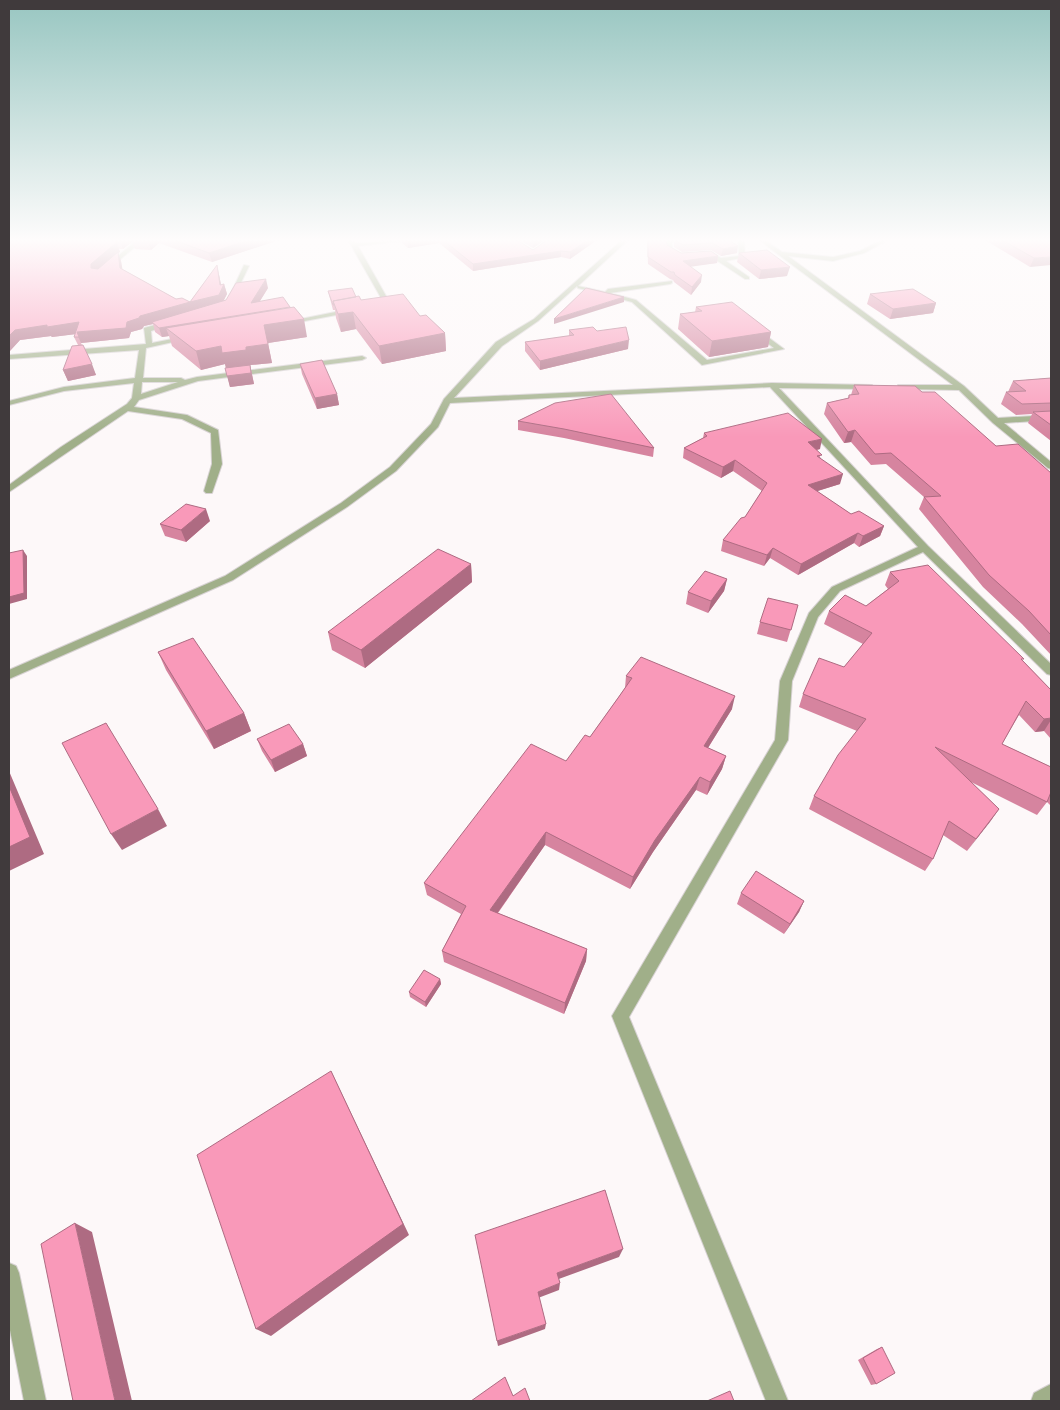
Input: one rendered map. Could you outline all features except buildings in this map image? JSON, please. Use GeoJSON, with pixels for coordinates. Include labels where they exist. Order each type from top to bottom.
{"type":"FeatureCollection","features":[{"type":"Feature","properties":{"kind":"street"},"geometry":{"type":"LineString","coordinates":[[276,324],[373,306]]}},
{"type":"Feature","properties":{"kind":"street"},"geometry":{"type":"LineString","coordinates":[[9,675],[229,578],[344,505],[393,469],[435,425],[447,400],[499,344],[536,320],[552,306]]}},
{"type":"Feature","properties":{"kind":"street"},"geometry":{"type":"LineString","coordinates":[[639,306],[705,363],[780,349],[752,328]]}},
{"type":"Feature","properties":{"kind":"street"},"geometry":{"type":"LineString","coordinates":[[850,306],[961,388],[996,421],[1051,466]]}},
{"type":"Feature","properties":{"kind":"street"},"geometry":{"type":"LineString","coordinates":[[136,398],[148,330],[175,321]]}},
{"type":"Feature","properties":{"kind":"street"},"geometry":{"type":"LineString","coordinates":[[9,357],[146,346],[195,337]]}},
{"type":"Feature","properties":{"kind":"street"},"geometry":{"type":"LineString","coordinates":[[9,403],[64,389],[138,380],[196,380],[362,358]]}},
{"type":"Feature","properties":{"kind":"street"},"geometry":{"type":"LineString","coordinates":[[9,489],[126,408],[136,398],[196,380]]}},
{"type":"Feature","properties":{"kind":"street"},"geometry":{"type":"LineString","coordinates":[[447,400],[772,385],[882,387]]}},
{"type":"Feature","properties":{"kind":"street"},"geometry":{"type":"LineString","coordinates":[[772,385],[924,548],[1051,670]]}},
{"type":"Feature","properties":{"kind":"street"},"geometry":{"type":"LineString","coordinates":[[892,387],[961,388]]}},
{"type":"Feature","properties":{"kind":"street"},"geometry":{"type":"LineString","coordinates":[[126,408],[184,417],[215,432],[217,464],[209,491]]}},
{"type":"Feature","properties":{"kind":"street"},"geometry":{"type":"LineString","coordinates":[[996,421],[1051,417]]}},
{"type":"Feature","properties":{"kind":"street"},"geometry":{"type":"LineString","coordinates":[[9,479],[27,475]]}},
{"type":"Feature","properties":{"kind":"street"},"geometry":{"type":"LineString","coordinates":[[777,1401],[620,1016],[781,740],[786,681],[813,616],[836,589],[924,548]]}},
{"type":"Feature","properties":{"kind":"street"},"geometry":{"type":"LineString","coordinates":[[9,1273],[35,1401]]}},
{"type":"Feature","properties":{"kind":"street"},"geometry":{"type":"LineString","coordinates":[[1042,1401],[1051,1395]]}}]}
